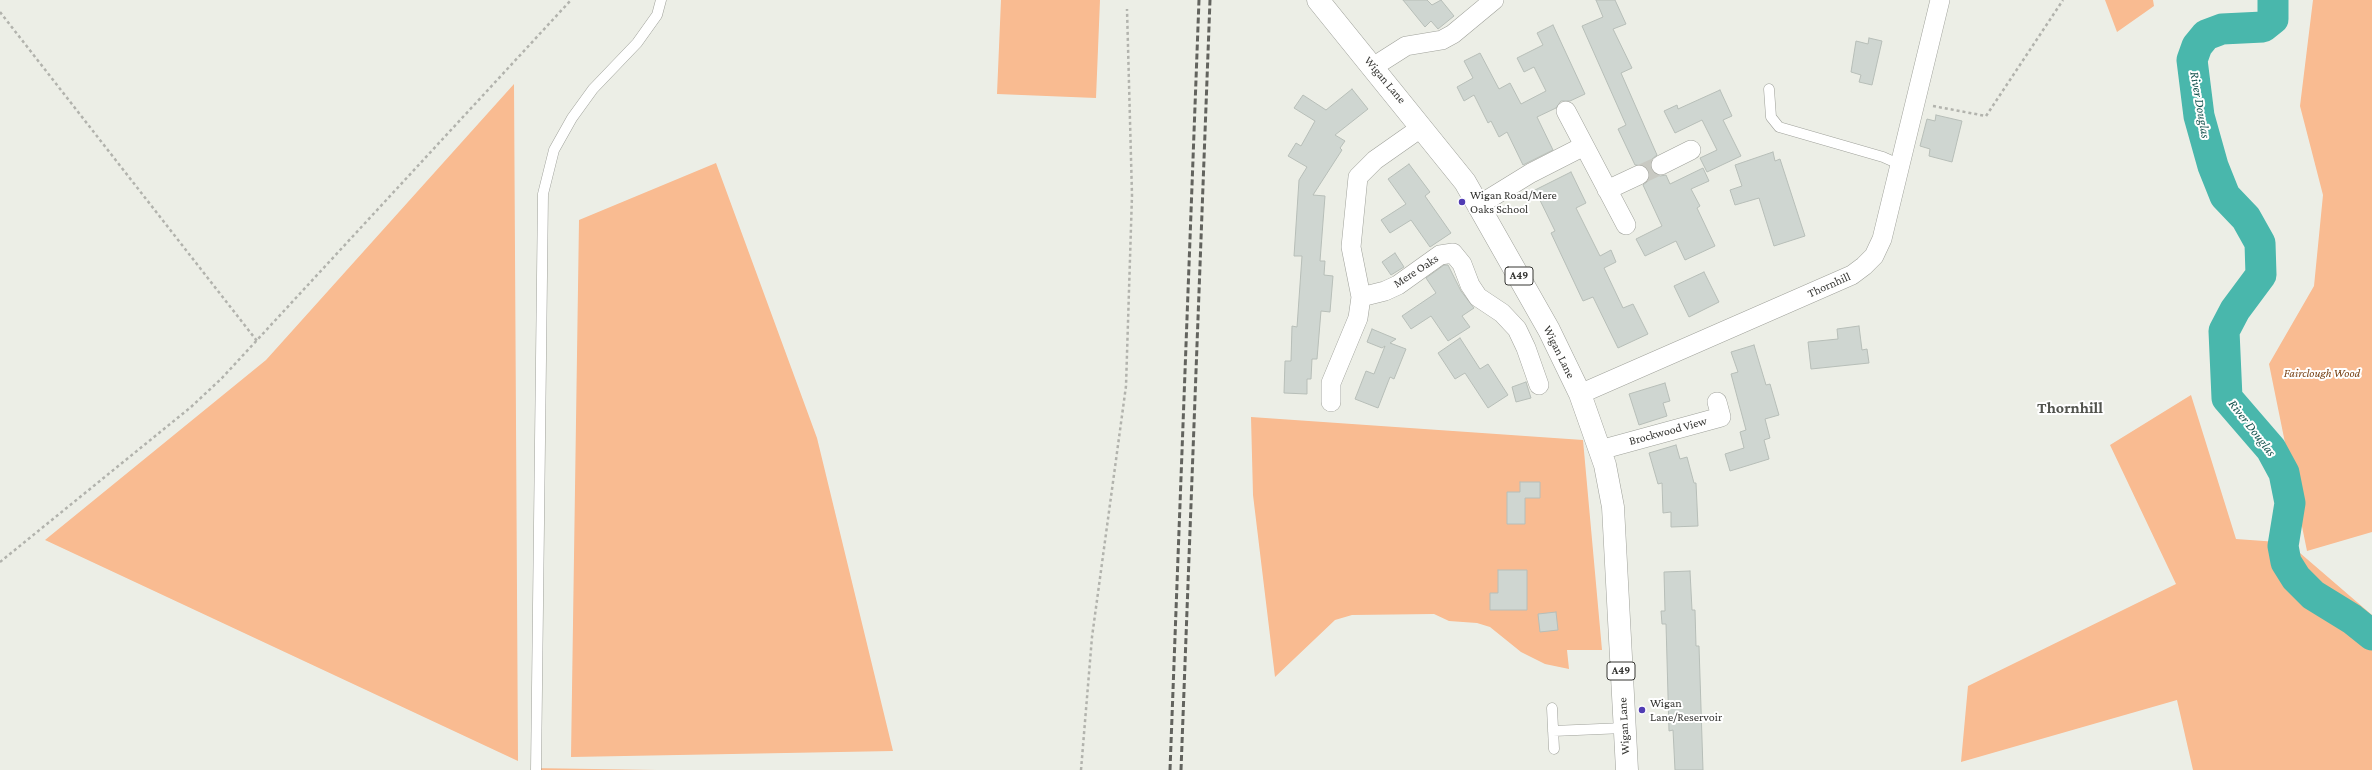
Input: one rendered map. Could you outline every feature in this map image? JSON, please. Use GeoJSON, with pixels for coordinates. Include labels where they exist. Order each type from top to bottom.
{"type":"FeatureCollection","features":[{"type":"Feature","properties":{"kind":"highway","name":"Wigan Lane"},"geometry":{"type":"LineString","coordinates":[[1318,0],[1465,182],[1553,338],[1580,394],[1605,465],[1613,507],[1627,770]]}},
{"type":"Feature","properties":{"kind":"street"},"geometry":{"type":"LineString","coordinates":[[1373,67],[1406,46],[1442,40],[1453,34],[1494,0]]}},
{"type":"Feature","properties":{"kind":"street","name":"Thornhill"},"geometry":{"type":"LineString","coordinates":[[1580,394],[1852,275],[1874,256],[1882,239],[1917,102],[1940,0]]}},
{"type":"Feature","properties":{"kind":"street"},"geometry":{"type":"LineString","coordinates":[[1566,111],[1626,225]]}},
{"type":"Feature","properties":{"kind":"street"},"geometry":{"type":"LineString","coordinates":[[1331,402],[1331,383],[1358,318],[1361,298],[1352,247],[1358,177],[1375,160],[1422,127]]}},
{"type":"Feature","properties":{"kind":"street"},"geometry":{"type":"LineString","coordinates":[[1479,205],[1531,173],[1584,146]]}},
{"type":"Feature","properties":{"kind":"street"},"geometry":{"type":"LineString","coordinates":[[1661,165],[1691,150]]}},
{"type":"Feature","properties":{"kind":"street"},"geometry":{"type":"LineString","coordinates":[[1607,190],[1639,175]]}},
{"type":"Feature","properties":{"kind":"street","name":"Mere Oaks"},"geometry":{"type":"LineString","coordinates":[[1361,298],[1385,291],[1398,285],[1440,255],[1453,253],[1462,264],[1470,285],[1478,297],[1502,313],[1517,330],[1526,348],[1539,385]]}},
{"type":"Feature","properties":{"kind":"street","name":"Brockwood View"},"geometry":{"type":"LineString","coordinates":[[1600,450],[1721,417],[1717,402]]}},
{"type":"Feature","properties":{"kind":"lane"},"geometry":{"type":"LineString","coordinates":[[536,770],[543,194],[554,150],[572,118],[593,89],[637,43],[657,14],[661,0]]}},
{"type":"Feature","properties":{"kind":"lane"},"geometry":{"type":"LineString","coordinates":[[1769,89],[1771,117],[1779,127],[1883,157],[1901,165]]}},
{"type":"Feature","properties":{"kind":"lane"},"geometry":{"type":"LineString","coordinates":[[1552,708],[1554,749]]}},
{"type":"Feature","properties":{"kind":"lane"},"geometry":{"type":"LineString","coordinates":[[1553,731],[1624,728]]}},
{"type":"Feature","properties":{"kind":"path"},"geometry":{"type":"LineString","coordinates":[[0,562],[191,407],[222,378],[572,0]]}},
{"type":"Feature","properties":{"kind":"path"},"geometry":{"type":"LineString","coordinates":[[1917,102],[1986,116],[2063,0]]}},
{"type":"Feature","properties":{"kind":"path"},"geometry":{"type":"LineString","coordinates":[[1081,770],[1092,637],[1126,386],[1132,195],[1127,9]]}},
{"type":"Feature","properties":{"kind":"path"},"geometry":{"type":"LineString","coordinates":[[0,12],[257,341]]}},
{"type":"Feature","properties":{"kind":"green space"},"geometry":{"type":"Polygon","coordinates":[[[1001,0],[1100,0],[1096,98],[997,94],[1001,0]]]}},
{"type":"Feature","properties":{"kind":"green space"},"geometry":{"type":"Polygon","coordinates":[[[2105,0],[2153,0],[2154,6],[2117,32],[2105,0]]]}},
{"type":"Feature","properties":{"kind":"green space","name":"Fairclough Wood"},"geometry":{"type":"Polygon","coordinates":[[[2313,0],[2372,0],[2372,532],[2307,551],[2269,364],[2314,286],[2323,195],[2300,106],[2313,0]]]}},
{"type":"Feature","properties":{"kind":"green space"},"geometry":{"type":"Polygon","coordinates":[[[514,84],[518,761],[45,540],[266,360],[514,84]]]}},
{"type":"Feature","properties":{"kind":"green space"},"geometry":{"type":"Polygon","coordinates":[[[716,163],[817,438],[893,751],[571,757],[579,220],[716,163]]]}},
{"type":"Feature","properties":{"kind":"green space"},"geometry":{"type":"Polygon","coordinates":[[[2191,395],[2236,539],[2292,543],[2300,553],[2372,615],[2372,770],[2193,770],[2177,700],[1961,762],[1968,686],[2176,584],[2110,445],[2191,395]]]}},
{"type":"Feature","properties":{"kind":"green space"},"geometry":{"type":"Polygon","coordinates":[[[1251,417],[1583,440],[1602,650],[1567,650],[1569,669],[1545,664],[1521,652],[1490,627],[1477,623],[1449,621],[1434,614],[1352,615],[1335,620],[1275,677],[1253,495],[1251,417]]]}},
{"type":"Feature","properties":{"kind":"green space"},"geometry":{"type":"Polygon","coordinates":[[[531,768],[657,770],[531,770],[531,768]]]}},
{"type":"Feature","properties":{"kind":"building"},"geometry":{"type":"Polygon","coordinates":[[[1403,0],[1427,0],[1432,5],[1441,0],[1454,16],[1438,29],[1431,21],[1425,27],[1403,0]]]}},
{"type":"Feature","properties":{"kind":"building"},"geometry":{"type":"Polygon","coordinates":[[[1596,0],[1615,0],[1626,24],[1613,29],[1632,68],[1621,73],[1657,155],[1652,159],[1651,170],[1660,176],[1666,175],[1670,184],[1703,168],[1709,181],[1691,189],[1700,206],[1697,208],[1715,246],[1685,260],[1676,241],[1645,256],[1636,239],[1662,226],[1643,185],[1648,181],[1649,171],[1645,166],[1635,165],[1618,129],[1626,125],[1582,26],[1603,17],[1596,0]]]}},
{"type":"Feature","properties":{"kind":"building"},"geometry":{"type":"Polygon","coordinates":[[[1553,25],[1585,94],[1570,101],[1561,101],[1556,108],[1537,117],[1553,150],[1523,165],[1507,132],[1499,137],[1491,121],[1488,123],[1474,95],[1464,101],[1457,87],[1473,78],[1464,61],[1480,53],[1499,89],[1510,83],[1521,104],[1546,91],[1534,67],[1524,72],[1517,58],[1543,45],[1537,33],[1553,25]]]}},
{"type":"Feature","properties":{"kind":"building"},"geometry":{"type":"Polygon","coordinates":[[[1869,38],[1882,41],[1872,85],[1859,82],[1861,75],[1851,72],[1856,41],[1868,44],[1869,38]]]}},
{"type":"Feature","properties":{"kind":"building"},"geometry":{"type":"Polygon","coordinates":[[[1352,89],[1368,109],[1335,135],[1345,141],[1340,148],[1342,150],[1313,195],[1325,196],[1320,261],[1325,261],[1324,275],[1333,276],[1330,312],[1321,311],[1317,359],[1312,359],[1311,379],[1307,379],[1307,394],[1284,393],[1285,361],[1291,361],[1292,326],[1297,327],[1302,256],[1294,256],[1299,180],[1307,167],[1288,156],[1296,143],[1301,146],[1315,121],[1294,108],[1303,95],[1326,110],[1352,89]]]}},
{"type":"Feature","properties":{"kind":"building"},"geometry":{"type":"Polygon","coordinates":[[[1720,90],[1732,116],[1723,120],[1741,156],[1707,172],[1700,158],[1717,150],[1702,120],[1675,133],[1664,111],[1677,105],[1678,109],[1720,90]]]}},
{"type":"Feature","properties":{"kind":"building"},"geometry":{"type":"Polygon","coordinates":[[[1936,115],[1962,121],[1952,162],[1929,156],[1930,149],[1920,146],[1927,119],[1935,121],[1936,115]]]}},
{"type":"Feature","properties":{"kind":"building"},"geometry":{"type":"Polygon","coordinates":[[[1773,152],[1775,161],[1780,159],[1805,236],[1774,246],[1759,198],[1735,205],[1730,190],[1742,186],[1735,165],[1773,152]]]}},
{"type":"Feature","properties":{"kind":"building"},"geometry":{"type":"Polygon","coordinates":[[[1409,164],[1430,192],[1425,196],[1451,233],[1430,247],[1411,220],[1390,233],[1381,220],[1406,204],[1388,179],[1409,164]]]}},
{"type":"Feature","properties":{"kind":"building"},"geometry":{"type":"Polygon","coordinates":[[[1571,172],[1586,203],[1576,208],[1600,256],[1611,250],[1616,262],[1604,268],[1623,308],[1633,304],[1648,334],[1618,348],[1593,297],[1583,301],[1551,233],[1555,231],[1535,190],[1571,172]]]}},
{"type":"Feature","properties":{"kind":"building"},"geometry":{"type":"Polygon","coordinates":[[[1395,253],[1404,267],[1391,275],[1382,262],[1395,253]]]}},
{"type":"Feature","properties":{"kind":"building"},"geometry":{"type":"Polygon","coordinates":[[[1444,265],[1448,265],[1461,291],[1474,308],[1462,316],[1470,327],[1448,341],[1431,316],[1411,329],[1402,316],[1436,293],[1426,278],[1444,265]]]}},
{"type":"Feature","properties":{"kind":"building"},"geometry":{"type":"Polygon","coordinates":[[[1704,272],[1719,302],[1689,317],[1674,286],[1704,272]]]}},
{"type":"Feature","properties":{"kind":"building"},"geometry":{"type":"Polygon","coordinates":[[[1859,326],[1862,350],[1867,349],[1869,363],[1811,369],[1808,342],[1838,339],[1837,329],[1859,326]]]}},
{"type":"Feature","properties":{"kind":"building"},"geometry":{"type":"Polygon","coordinates":[[[1372,329],[1396,339],[1390,343],[1406,349],[1394,379],[1390,377],[1378,408],[1355,399],[1366,371],[1374,374],[1385,346],[1382,348],[1367,342],[1372,329]]]}},
{"type":"Feature","properties":{"kind":"building"},"geometry":{"type":"Polygon","coordinates":[[[1460,338],[1480,369],[1488,364],[1508,395],[1488,408],[1465,373],[1455,379],[1438,353],[1460,338]]]}},
{"type":"Feature","properties":{"kind":"building"},"geometry":{"type":"Polygon","coordinates":[[[1754,345],[1766,385],[1770,384],[1779,415],[1765,419],[1770,438],[1764,440],[1769,459],[1730,471],[1725,454],[1744,448],[1740,432],[1746,430],[1731,374],[1738,372],[1731,352],[1754,345]]]}},
{"type":"Feature","properties":{"kind":"building"},"geometry":{"type":"Polygon","coordinates":[[[1526,382],[1531,398],[1516,402],[1512,387],[1526,382]]]}},
{"type":"Feature","properties":{"kind":"building"},"geometry":{"type":"Polygon","coordinates":[[[1665,383],[1670,401],[1663,403],[1667,416],[1639,425],[1629,394],[1665,383]]]}},
{"type":"Feature","properties":{"kind":"building"},"geometry":{"type":"Polygon","coordinates":[[[1676,445],[1680,459],[1687,457],[1694,483],[1696,483],[1698,526],[1671,527],[1671,512],[1663,513],[1662,483],[1658,484],[1649,453],[1676,445]]]}},
{"type":"Feature","properties":{"kind":"building"},"geometry":{"type":"Polygon","coordinates":[[[1520,482],[1540,482],[1540,498],[1525,498],[1525,524],[1507,524],[1507,492],[1520,492],[1520,482]]]}},
{"type":"Feature","properties":{"kind":"building"},"geometry":{"type":"Polygon","coordinates":[[[1498,570],[1527,570],[1527,610],[1490,610],[1490,593],[1498,593],[1498,570]]]}},
{"type":"Feature","properties":{"kind":"building"},"geometry":{"type":"Polygon","coordinates":[[[1690,571],[1692,610],[1695,610],[1696,646],[1699,646],[1703,770],[1675,770],[1673,730],[1669,731],[1666,624],[1662,624],[1661,611],[1665,611],[1664,572],[1690,571]]]}},
{"type":"Feature","properties":{"kind":"building"},"geometry":{"type":"Polygon","coordinates":[[[1556,612],[1558,630],[1540,632],[1538,614],[1556,612]]]}},
{"type":"Feature","properties":{"kind":"waterway","name":"River Douglas"},"geometry":{"type":"LineString","coordinates":[[2273,0],[2273,19],[2263,27],[2222,29],[2206,35],[2197,46],[2192,60],[2199,116],[2213,166],[2225,196],[2246,218],[2260,243],[2261,275],[2235,310],[2224,331],[2227,398],[2271,449],[2284,473],[2290,503],[2283,546],[2286,562],[2296,578],[2313,595],[2352,619],[2372,635]]}},
{"type":"Feature","properties":{"kind":"tunnel"},"geometry":{"type":"LineString","coordinates":[[1639,175],[1661,165]]}},
{"type":"Feature","properties":{"kind":"railway"},"geometry":{"type":"LineString","coordinates":[[1170,770],[1199,0]]}},
{"type":"Feature","properties":{"kind":"railway"},"geometry":{"type":"LineString","coordinates":[[1181,770],[1210,0]]}},
{"type":"Feature","properties":{"kind":"place","name":"Wigan Road/Mere Oaks School"},"geometry":{"type":"Point","coordinates":[1462,202]}},
{"type":"Feature","properties":{"kind":"place","name":"Wigan Lane/Reservoir"},"geometry":{"type":"Point","coordinates":[1642,710]}},
{"type":"Feature","properties":{"kind":"district","name":"Thornhill"},"geometry":{"type":"Point","coordinates":[2070,408]}}]}
